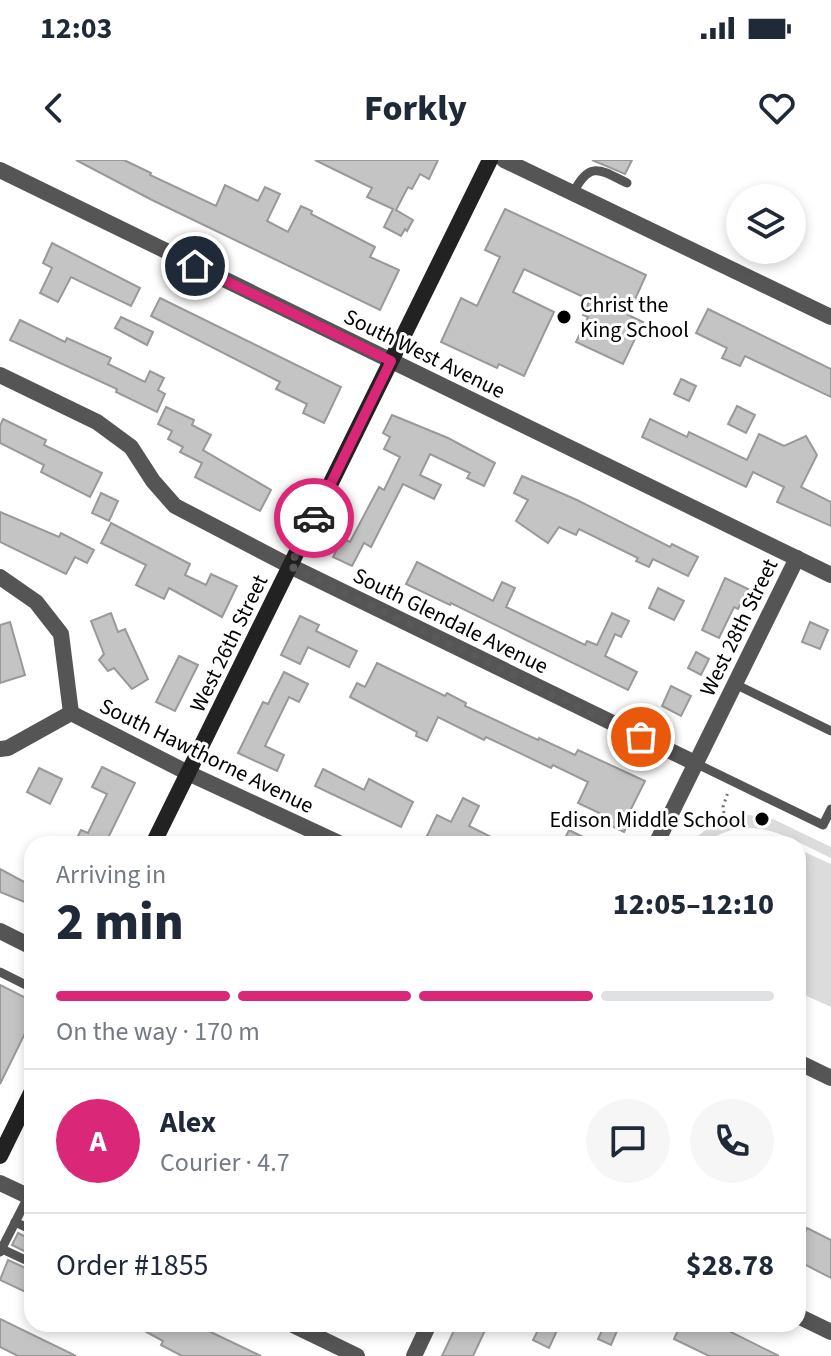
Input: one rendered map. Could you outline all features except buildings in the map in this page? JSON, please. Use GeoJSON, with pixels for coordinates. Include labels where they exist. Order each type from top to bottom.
{"type":"FeatureCollection","features":[{"type":"Feature","properties":{"kind":"main road","name":"West 26th Street"},"geometry":{"type":"LineString","coordinates":[[157,836],[490,160]]}},
{"type":"Feature","properties":{"kind":"main road"},"geometry":{"type":"LineString","coordinates":[[0,1156],[24,1107]]}},
{"type":"Feature","properties":{"kind":"street"},"geometry":{"type":"LineString","coordinates":[[504,160],[831,317]]}},
{"type":"Feature","properties":{"kind":"street","name":"South West Avenue"},"geometry":{"type":"LineString","coordinates":[[0,170],[831,575]]}},
{"type":"Feature","properties":{"kind":"street","name":"South Glendale Avenue"},"geometry":{"type":"LineString","coordinates":[[0,375],[97,422],[131,447],[153,481],[175,506],[290,566],[695,763]]}},
{"type":"Feature","properties":{"kind":"street","name":"West 28th Street"},"geometry":{"type":"LineString","coordinates":[[660,836],[797,558]]}},
{"type":"Feature","properties":{"kind":"street","name":"South Hawthorne Avenue"},"geometry":{"type":"LineString","coordinates":[[0,577],[36,602],[61,634],[71,713],[188,773],[324,836]]}},
{"type":"Feature","properties":{"kind":"street"},"geometry":{"type":"LineString","coordinates":[[0,749],[8,748],[71,713]]}},
{"type":"Feature","properties":{"kind":"street"},"geometry":{"type":"LineString","coordinates":[[0,931],[24,943]]}},
{"type":"Feature","properties":{"kind":"street"},"geometry":{"type":"LineString","coordinates":[[806,1066],[831,1078]]}},
{"type":"Feature","properties":{"kind":"street"},"geometry":{"type":"LineString","coordinates":[[0,1183],[24,1195]]}},
{"type":"Feature","properties":{"kind":"street"},"geometry":{"type":"LineString","coordinates":[[806,1320],[831,1332]]}},
{"type":"Feature","properties":{"kind":"street"},"geometry":{"type":"LineString","coordinates":[[308,1332],[357,1356]]}},
{"type":"Feature","properties":{"kind":"street"},"geometry":{"type":"LineString","coordinates":[[414,1356],[425,1332]]}},
{"type":"Feature","properties":{"kind":"lane"},"geometry":{"type":"LineString","coordinates":[[573,193],[582,175],[591,171],[606,172],[627,183]]}},
{"type":"Feature","properties":{"kind":"lane"},"geometry":{"type":"LineString","coordinates":[[735,684],[831,731]]}},
{"type":"Feature","properties":{"kind":"lane"},"geometry":{"type":"LineString","coordinates":[[695,763],[827,828],[831,809]]}},
{"type":"Feature","properties":{"kind":"lane"},"geometry":{"type":"LineString","coordinates":[[0,972],[24,984]]}},
{"type":"Feature","properties":{"kind":"lane"},"geometry":{"type":"LineString","coordinates":[[24,1208],[1,1250],[24,1260]]}},
{"type":"Feature","properties":{"kind":"lane"},"geometry":{"type":"LineString","coordinates":[[15,1222],[24,1226]]}},
{"type":"Feature","properties":{"kind":"path"},"geometry":{"type":"LineString","coordinates":[[725,819],[723,807],[734,782]]}},
{"type":"Feature","properties":{"kind":"shaded area"},"geometry":{"type":"Polygon","coordinates":[[[749,815],[773,819],[831,847],[831,858],[806,846],[806,836],[784,836],[756,828],[743,828],[717,836],[698,836],[713,824],[749,815]]]}},
{"type":"Feature","properties":{"kind":"shaded area"},"geometry":{"type":"Polygon","coordinates":[[[806,853],[831,864],[831,1007],[806,996],[806,853]]]}},
{"type":"Feature","properties":{"kind":"way so far"},"geometry":{"type":"LineString","coordinates":[[314,518],[290,566],[641,737]]}},
{"type":"Feature","properties":{"kind":"place","name":"Christ the King School"},"geometry":{"type":"Point","coordinates":[564,317]}},
{"type":"Feature","properties":{"kind":"place","name":"Edison Middle School"},"geometry":{"type":"Point","coordinates":[762,819]}},
{"type":"Feature","properties":{"kind":"route"},"geometry":{"type":"LineString","coordinates":[[195,266],[391,361],[314,518]]}}]}
